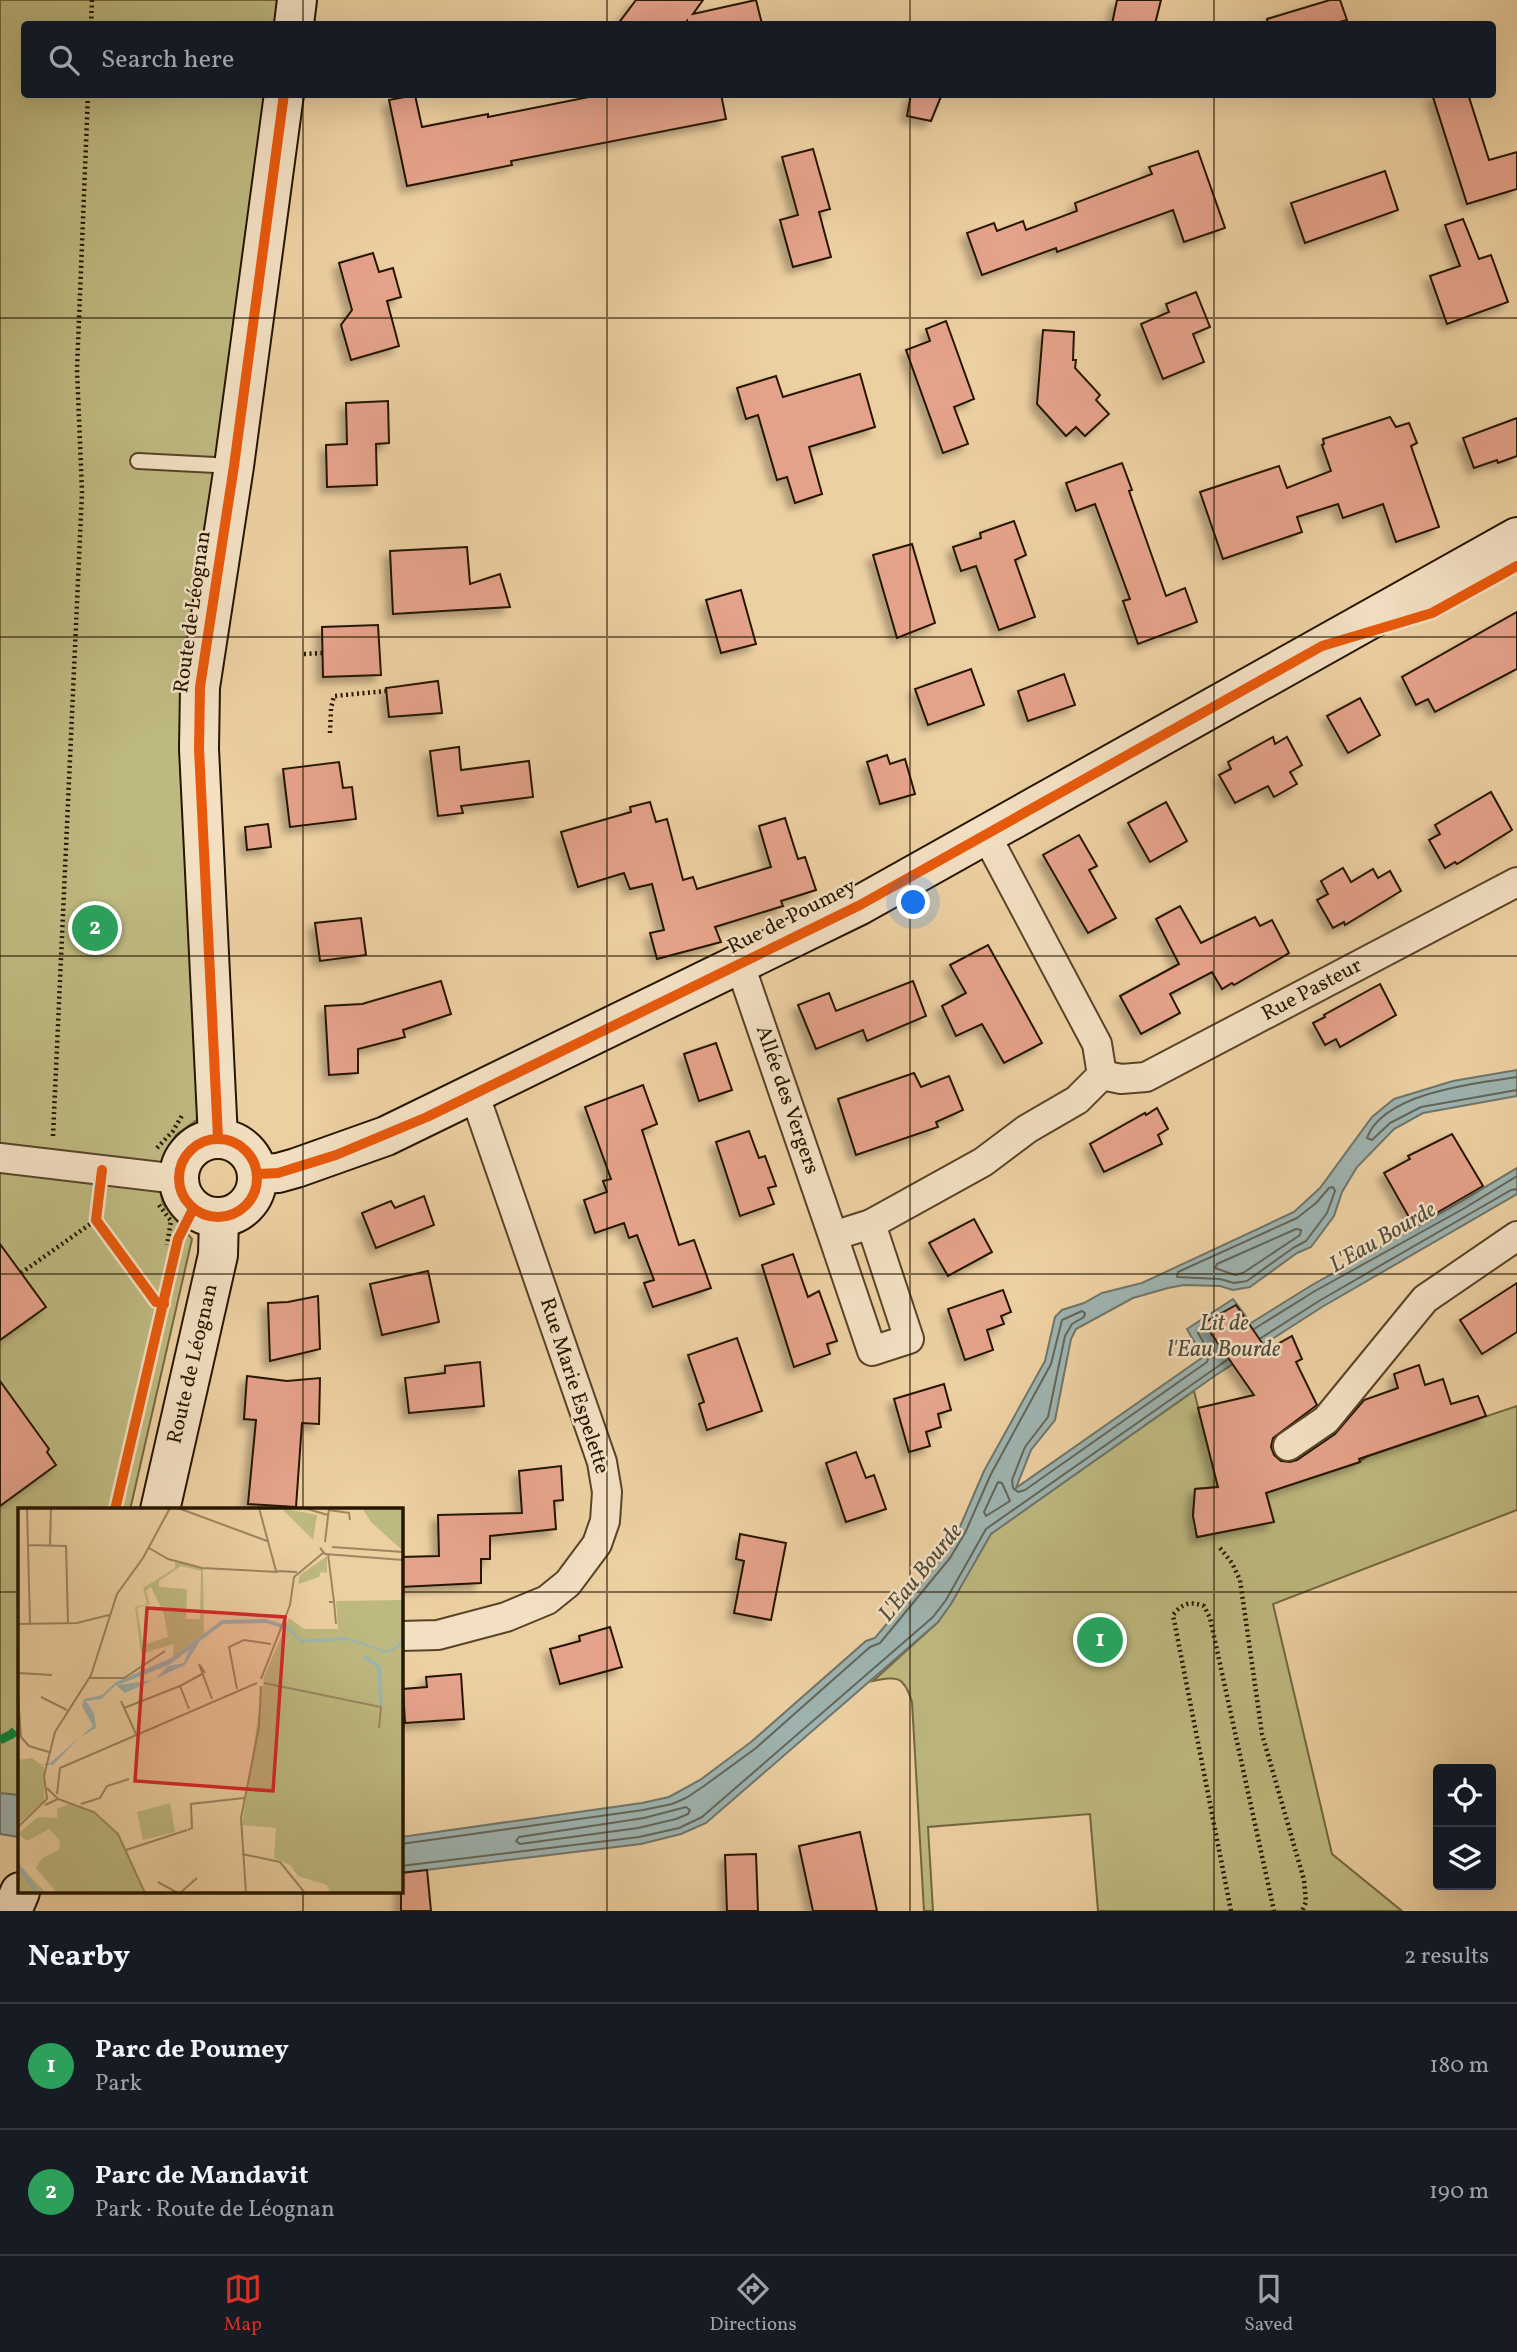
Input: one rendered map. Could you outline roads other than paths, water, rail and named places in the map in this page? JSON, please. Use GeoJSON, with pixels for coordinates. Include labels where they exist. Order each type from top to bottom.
{"type":"FeatureCollection","features":[{"type":"Feature","properties":{"kind":"street"},"geometry":{"type":"LineString","coordinates":[[294,21],[297,0]]}},
{"type":"Feature","properties":{"kind":"street","name":"Route de Léognan"},"geometry":{"type":"LineString","coordinates":[[218,1138],[204,888],[199,748],[200,687],[234,466],[283,98]]}},
{"type":"Feature","properties":{"kind":"street","name":"Rue de Poumey"},"geometry":{"type":"LineString","coordinates":[[258,1174],[278,1173],[386,1136],[860,905],[1517,537]]}},
{"type":"Feature","properties":{"kind":"street"},"geometry":{"type":"LineString","coordinates":[[833,1236],[872,1224],[983,1162],[1027,1129],[1077,1100],[1102,1075],[1097,1044],[986,835]]}},
{"type":"Feature","properties":{"kind":"street","name":"Rue Pasteur"},"geometry":{"type":"LineString","coordinates":[[1102,1075],[1121,1079],[1146,1077],[1517,882]]}},
{"type":"Feature","properties":{"kind":"street","name":"Allée des Vergers"},"geometry":{"type":"LineString","coordinates":[[740,965],[872,1352],[909,1339],[872,1224]]}},
{"type":"Feature","properties":{"kind":"street","name":"Rue Marie Espelette"},"geometry":{"type":"LineString","coordinates":[[402,1636],[438,1635],[506,1617],[547,1600],[568,1583],[584,1563],[597,1544],[605,1521],[607,1492],[602,1462],[474,1093]]}},
{"type":"Feature","properties":{"kind":"street"},"geometry":{"type":"LineString","coordinates":[[0,1158],[102,1170],[232,1215],[243,1209],[252,1199],[257,1187],[258,1174],[249,1153],[240,1145],[218,1138],[205,1140],[194,1146],[180,1166],[197,1201]]}},
{"type":"Feature","properties":{"kind":"street","name":"Route de Léognan"},"geometry":{"type":"LineString","coordinates":[[160,1508],[218,1255],[197,1201]]}},
{"type":"Feature","properties":{"kind":"street"},"geometry":{"type":"LineString","coordinates":[[1288,1446],[1326,1420],[1425,1299],[1517,1236]]}},
{"type":"Feature","properties":{"kind":"street"},"geometry":{"type":"LineString","coordinates":[[12,1911],[19,1894]]}},
{"type":"Feature","properties":{"kind":"lane"},"geometry":{"type":"LineString","coordinates":[[138,461],[234,466]]}},
{"type":"Feature","properties":{"kind":"water","name":"Lit de l'Eau Bourde"},"geometry":{"type":"Polygon","coordinates":[[[1517,1070],[1517,1096],[1423,1113],[1394,1129],[1357,1167],[1342,1192],[1334,1216],[1311,1247],[1297,1253],[1250,1287],[1233,1290],[1220,1286],[1184,1285],[1168,1288],[1133,1298],[1076,1329],[1071,1339],[1055,1420],[1031,1450],[1016,1488],[1203,1357],[1187,1329],[1233,1299],[1251,1323],[1312,1285],[1517,1168],[1517,1194],[1322,1307],[1216,1375],[991,1534],[938,1622],[706,1823],[681,1834],[641,1844],[402,1873],[402,1837],[669,1797],[700,1780],[751,1742],[866,1641],[875,1638],[945,1554],[984,1471],[1045,1361],[1055,1317],[1062,1310],[1084,1303],[1102,1293],[1142,1283],[1294,1212],[1320,1188],[1372,1117],[1394,1099],[1453,1081],[1517,1070]]]}},
{"type":"Feature","properties":{"kind":"water"},"geometry":{"type":"Polygon","coordinates":[[[0,1793],[18,1795],[18,1837],[0,1834],[0,1793]]]}},
{"type":"Feature","properties":{"kind":"place","name":"Parc de Mandavit"},"geometry":{"type":"Point","coordinates":[95,928]}},
{"type":"Feature","properties":{"kind":"place","name":"Parc de Poumey"},"geometry":{"type":"Point","coordinates":[1100,1640]}},
{"type":"Feature","properties":{"kind":"water label","name":"L'Eau Bourde"},"geometry":{"type":"Point","coordinates":[1383,1238]}},
{"type":"Feature","properties":{"kind":"water label","name":"L'Eau Bourde"},"geometry":{"type":"Point","coordinates":[921,1573]}}]}
